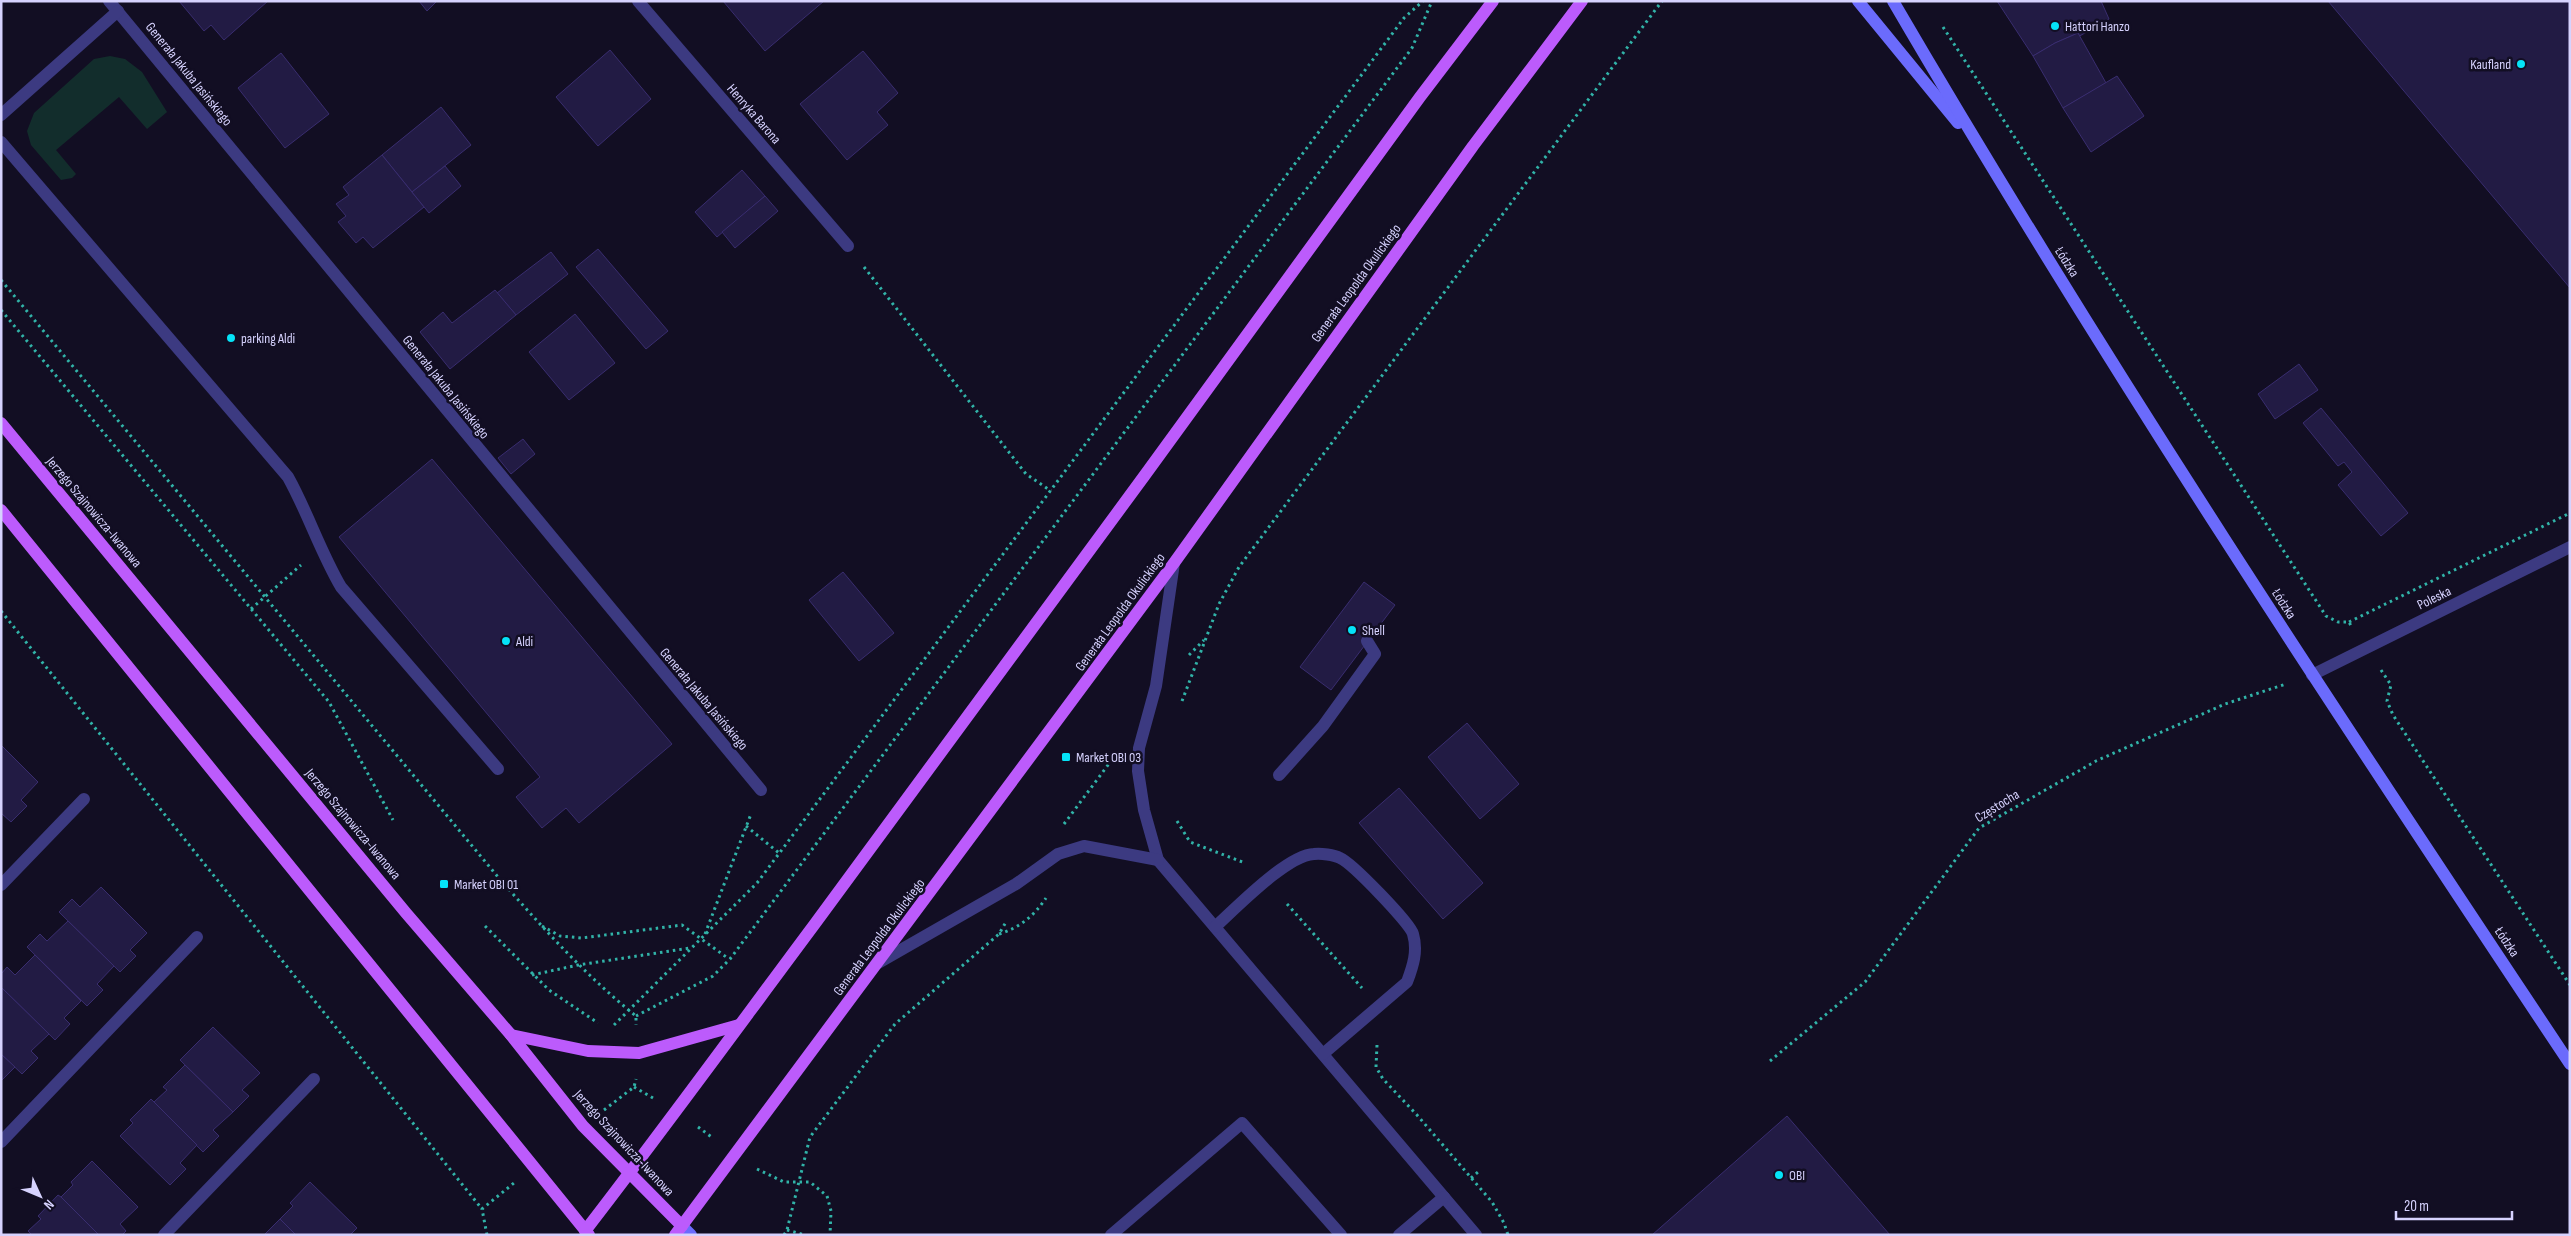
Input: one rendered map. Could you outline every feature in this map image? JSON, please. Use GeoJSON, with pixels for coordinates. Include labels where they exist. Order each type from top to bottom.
{"type":"FeatureCollection","features":[{"type":"Feature","properties":{"kind":"main road"},"geometry":{"type":"LineString","coordinates":[[1,510],[586,1233],[987,692],[1420,97],[1493,1]]}},
{"type":"Feature","properties":{"kind":"main road","name":"Generała Leopolda Okulickiego"},"geometry":{"type":"LineString","coordinates":[[683,1232],[878,963],[1174,563],[1473,146],[1582,1]]}},
{"type":"Feature","properties":{"kind":"main road","name":"Jerzego Szajnowicza-Iwanowa"},"geometry":{"type":"LineString","coordinates":[[1,423],[400,905],[511,1035],[583,1126],[683,1232]]}},
{"type":"Feature","properties":{"kind":"main road"},"geometry":{"type":"LineString","coordinates":[[511,1035],[588,1051],[639,1053],[739,1025]]}},
{"type":"Feature","properties":{"kind":"street","name":"Generała Jakuba Jasińskiego"},"geometry":{"type":"LineString","coordinates":[[110,1],[761,790]]}},
{"type":"Feature","properties":{"kind":"street","name":"Henryka Barona"},"geometry":{"type":"LineString","coordinates":[[638,1],[848,246]]}},
{"type":"Feature","properties":{"kind":"street","name":"Łódzka"},"geometry":{"type":"LineString","coordinates":[[1858,1],[1983,154]]}},
{"type":"Feature","properties":{"kind":"street","name":"Łódzka"},"geometry":{"type":"LineString","coordinates":[[1894,1],[1983,154],[2142,412],[2312,675],[2570,1064]]}},
{"type":"Feature","properties":{"kind":"street"},"geometry":{"type":"LineString","coordinates":[[1,115],[118,11]]}},
{"type":"Feature","properties":{"kind":"street"},"geometry":{"type":"LineString","coordinates":[[1,142],[288,477],[303,504],[322,556],[341,587],[498,769]]}},
{"type":"Feature","properties":{"kind":"street","name":"Poleska"},"geometry":{"type":"LineString","coordinates":[[2312,675],[2570,547]]}},
{"type":"Feature","properties":{"kind":"street"},"geometry":{"type":"LineString","coordinates":[[1174,563],[1156,686],[1139,748],[1138,771],[1144,810],[1158,860],[1476,1235]]}},
{"type":"Feature","properties":{"kind":"street"},"geometry":{"type":"LineString","coordinates":[[1279,775],[1323,726],[1375,654],[1367,641]]}},
{"type":"Feature","properties":{"kind":"street"},"geometry":{"type":"LineString","coordinates":[[1,885],[84,800]]}},
{"type":"Feature","properties":{"kind":"street"},"geometry":{"type":"LineString","coordinates":[[878,963],[1016,884],[1058,854],[1084,846],[1158,860]]}},
{"type":"Feature","properties":{"kind":"street"},"geometry":{"type":"LineString","coordinates":[[1215,927],[1294,859],[1314,854],[1341,858],[1359,871],[1413,932],[1416,947],[1414,965],[1407,982],[1323,1054]]}},
{"type":"Feature","properties":{"kind":"street"},"geometry":{"type":"LineString","coordinates":[[1,1142],[197,937]]}},
{"type":"Feature","properties":{"kind":"street"},"geometry":{"type":"LineString","coordinates":[[164,1235],[314,1079]]}},
{"type":"Feature","properties":{"kind":"street"},"geometry":{"type":"LineString","coordinates":[[1111,1235],[1242,1123],[1341,1235]]}},
{"type":"Feature","properties":{"kind":"street"},"geometry":{"type":"LineString","coordinates":[[1399,1235],[1444,1197]]}},
{"type":"Feature","properties":{"kind":"path"},"geometry":{"type":"LineString","coordinates":[[609,1030],[757,883],[1404,18],[1423,1]]}},
{"type":"Feature","properties":{"kind":"path"},"geometry":{"type":"LineString","coordinates":[[636,1016],[713,976],[730,959],[1412,48],[1432,1]]}},
{"type":"Feature","properties":{"kind":"path"},"geometry":{"type":"LineString","coordinates":[[1180,707],[1219,604],[1239,567],[1662,1]]}},
{"type":"Feature","properties":{"kind":"path"},"geometry":{"type":"LineString","coordinates":[[1942,26],[2326,616],[2338,622],[2349,622],[2570,513]]}},
{"type":"Feature","properties":{"kind":"path"},"geometry":{"type":"LineString","coordinates":[[848,246],[1026,474],[1051,491]]}},
{"type":"Feature","properties":{"kind":"path"},"geometry":{"type":"LineString","coordinates":[[1,280],[540,925],[578,965],[636,1016],[637,1031]]}},
{"type":"Feature","properties":{"kind":"path"},"geometry":{"type":"LineString","coordinates":[[1,310],[329,702],[393,820]]}},
{"type":"Feature","properties":{"kind":"path"},"geometry":{"type":"LineString","coordinates":[[250,609],[301,565],[322,556]]}},
{"type":"Feature","properties":{"kind":"path"},"geometry":{"type":"LineString","coordinates":[[1,611],[482,1209],[487,1235]]}},
{"type":"Feature","properties":{"kind":"path"},"geometry":{"type":"LineString","coordinates":[[2349,622],[2391,685],[2387,701],[2393,715],[2570,985]]}},
{"type":"Feature","properties":{"kind":"path","name":"Częstocha"},"geometry":{"type":"LineString","coordinates":[[1770,1061],[1865,982],[1979,828],[2096,761],[2226,704],[2312,675]]}},
{"type":"Feature","properties":{"kind":"path"},"geometry":{"type":"LineString","coordinates":[[702,937],[761,790]]}},
{"type":"Feature","properties":{"kind":"path"},"geometry":{"type":"LineString","coordinates":[[1171,813],[1190,842],[1251,865]]}},
{"type":"Feature","properties":{"kind":"path"},"geometry":{"type":"LineString","coordinates":[[746,826],[778,854]]}},
{"type":"Feature","properties":{"kind":"path"},"geometry":{"type":"LineString","coordinates":[[1287,904],[1369,996]]}},
{"type":"Feature","properties":{"kind":"path"},"geometry":{"type":"LineString","coordinates":[[540,925],[560,936],[582,938],[682,925],[702,937],[730,959]]}},
{"type":"Feature","properties":{"kind":"path"},"geometry":{"type":"LineString","coordinates":[[486,926],[548,990],[602,1026]]}},
{"type":"Feature","properties":{"kind":"path"},"geometry":{"type":"LineString","coordinates":[[784,1235],[787,1230],[810,1137],[894,1024],[999,934]]}},
{"type":"Feature","properties":{"kind":"path"},"geometry":{"type":"LineString","coordinates":[[532,975],[578,965],[690,948]]}},
{"type":"Feature","properties":{"kind":"path"},"geometry":{"type":"LineString","coordinates":[[1378,1042],[1376,1067],[1383,1079],[1492,1202],[1504,1223],[1508,1235]]}},
{"type":"Feature","properties":{"kind":"path"},"geometry":{"type":"LineString","coordinates":[[610,1104],[634,1087],[656,1099]]}},
{"type":"Feature","properties":{"kind":"path"},"geometry":{"type":"LineString","coordinates":[[703,1130],[718,1142]]}},
{"type":"Feature","properties":{"kind":"path"},"geometry":{"type":"LineString","coordinates":[[1471,1178],[1478,1172]]}},
{"type":"Feature","properties":{"kind":"path"},"geometry":{"type":"LineString","coordinates":[[766,1175],[784,1182],[810,1182],[827,1196],[832,1211],[830,1235]]}},
{"type":"Feature","properties":{"kind":"path"},"geometry":{"type":"LineString","coordinates":[[482,1209],[505,1191]]}},
{"type":"Feature","properties":{"kind":"path"},"geometry":{"type":"LineString","coordinates":[[787,1230],[805,1235]]}},
{"type":"Feature","properties":{"kind":"green space"},"geometry":{"type":"Polygon","coordinates":[[[110,56],[125,59],[142,72],[167,112],[147,129],[119,97],[56,150],[76,174],[72,178],[61,180],[31,145],[27,131],[34,113],[94,59],[110,56]]]}},
{"type":"Feature","properties":{"kind":"building"},"geometry":{"type":"Polygon","coordinates":[[[179,1],[268,1],[224,40],[211,25],[204,31],[179,1]]]}},
{"type":"Feature","properties":{"kind":"building"},"geometry":{"type":"Polygon","coordinates":[[[419,1],[437,1],[427,11],[419,1]]]}},
{"type":"Feature","properties":{"kind":"building"},"geometry":{"type":"Polygon","coordinates":[[[723,1],[824,1],[765,51],[723,1]]]}},
{"type":"Feature","properties":{"kind":"building","name":"Hattori Hanzo"},"geometry":{"type":"Polygon","coordinates":[[[1997,1],[2101,1],[2109,19],[2078,37],[2078,33],[2055,43],[2033,56],[1997,1]]]}},
{"type":"Feature","properties":{"kind":"building"},"geometry":{"type":"Polygon","coordinates":[[[2328,1],[2570,1],[2570,288],[2328,1]]]}},
{"type":"Feature","properties":{"kind":"building"},"geometry":{"type":"Polygon","coordinates":[[[2078,33],[2106,83],[2063,108],[2033,56],[2055,43],[2078,33]]]}},
{"type":"Feature","properties":{"kind":"building"},"geometry":{"type":"Polygon","coordinates":[[[610,50],[651,99],[598,146],[556,97],[610,50]]]}},
{"type":"Feature","properties":{"kind":"building"},"geometry":{"type":"Polygon","coordinates":[[[863,51],[898,93],[877,112],[888,125],[847,160],[800,104],[863,51]]]}},
{"type":"Feature","properties":{"kind":"building"},"geometry":{"type":"Polygon","coordinates":[[[281,53],[329,114],[285,148],[238,88],[281,53]]]}},
{"type":"Feature","properties":{"kind":"building"},"geometry":{"type":"Polygon","coordinates":[[[2117,76],[2144,116],[2091,152],[2063,108],[2117,76]]]}},
{"type":"Feature","properties":{"kind":"building"},"geometry":{"type":"Polygon","coordinates":[[[441,107],[471,145],[412,192],[382,155],[441,107]]]}},
{"type":"Feature","properties":{"kind":"building"},"geometry":{"type":"Polygon","coordinates":[[[382,155],[424,207],[373,248],[363,237],[356,243],[338,222],[346,216],[336,204],[349,195],[343,187],[382,155]]]}},
{"type":"Feature","properties":{"kind":"building"},"geometry":{"type":"Polygon","coordinates":[[[445,166],[461,186],[429,213],[412,192],[445,166]]]}},
{"type":"Feature","properties":{"kind":"building"},"geometry":{"type":"Polygon","coordinates":[[[742,170],[765,196],[717,237],[695,212],[742,170]]]}},
{"type":"Feature","properties":{"kind":"building"},"geometry":{"type":"Polygon","coordinates":[[[765,196],[778,211],[735,248],[722,232],[765,196]]]}},
{"type":"Feature","properties":{"kind":"building"},"geometry":{"type":"Polygon","coordinates":[[[598,249],[668,331],[646,349],[576,267],[598,249]]]}},
{"type":"Feature","properties":{"kind":"building"},"geometry":{"type":"Polygon","coordinates":[[[551,252],[568,274],[516,315],[497,293],[551,252]]]}},
{"type":"Feature","properties":{"kind":"building"},"geometry":{"type":"Polygon","coordinates":[[[495,290],[516,315],[450,369],[420,332],[443,312],[452,323],[495,290]]]}},
{"type":"Feature","properties":{"kind":"building"},"geometry":{"type":"Polygon","coordinates":[[[575,314],[615,363],[569,400],[529,352],[575,314]]]}},
{"type":"Feature","properties":{"kind":"building"},"geometry":{"type":"Polygon","coordinates":[[[2299,364],[2318,390],[2275,419],[2258,394],[2299,364]]]}},
{"type":"Feature","properties":{"kind":"building"},"geometry":{"type":"Polygon","coordinates":[[[2321,408],[2408,513],[2381,536],[2338,485],[2352,472],[2344,462],[2338,466],[2303,423],[2321,408]]]}},
{"type":"Feature","properties":{"kind":"building"},"geometry":{"type":"Polygon","coordinates":[[[523,439],[535,454],[511,474],[498,458],[523,439]]]}},
{"type":"Feature","properties":{"kind":"building","name":"Aldi"},"geometry":{"type":"Polygon","coordinates":[[[432,459],[672,744],[579,823],[566,808],[542,828],[516,797],[540,777],[339,537],[432,459]]]}},
{"type":"Feature","properties":{"kind":"building"},"geometry":{"type":"Polygon","coordinates":[[[843,572],[894,633],[859,661],[809,600],[843,572]]]}},
{"type":"Feature","properties":{"kind":"building","name":"Shell"},"geometry":{"type":"Polygon","coordinates":[[[1364,582],[1395,605],[1331,690],[1300,667],[1364,582]]]}},
{"type":"Feature","properties":{"kind":"building"},"geometry":{"type":"Polygon","coordinates":[[[1467,723],[1519,784],[1480,819],[1428,757],[1467,723]]]}},
{"type":"Feature","properties":{"kind":"building"},"geometry":{"type":"Polygon","coordinates":[[[1,745],[38,782],[21,800],[27,806],[11,822],[1,813],[1,745]]]}},
{"type":"Feature","properties":{"kind":"building"},"geometry":{"type":"Polygon","coordinates":[[[1399,788],[1483,883],[1443,919],[1359,823],[1399,788]]]}},
{"type":"Feature","properties":{"kind":"building"},"geometry":{"type":"Polygon","coordinates":[[[101,887],[147,933],[130,950],[136,956],[120,972],[59,912],[72,899],[80,907],[101,887]]]}},
{"type":"Feature","properties":{"kind":"building"},"geometry":{"type":"Polygon","coordinates":[[[68,921],[114,966],[97,984],[103,990],[87,1006],[27,947],[40,934],[47,941],[68,921]]]}},
{"type":"Feature","properties":{"kind":"building"},"geometry":{"type":"Polygon","coordinates":[[[35,955],[81,1001],[64,1018],[70,1024],[55,1040],[1,987],[1,974],[7,967],[15,975],[35,955]]]}},
{"type":"Feature","properties":{"kind":"building"},"geometry":{"type":"Polygon","coordinates":[[[2,988],[49,1034],[31,1051],[38,1058],[22,1074],[1,1054],[2,988]]]}},
{"type":"Feature","properties":{"kind":"building"},"geometry":{"type":"Polygon","coordinates":[[[213,1027],[260,1073],[242,1090],[249,1096],[233,1112],[180,1060],[213,1027]]]}},
{"type":"Feature","properties":{"kind":"building"},"geometry":{"type":"Polygon","coordinates":[[[1,1054],[15,1067],[1,1081],[1,1054]]]}},
{"type":"Feature","properties":{"kind":"building"},"geometry":{"type":"Polygon","coordinates":[[[185,1065],[233,1112],[213,1130],[219,1136],[203,1152],[154,1102],[167,1090],[163,1087],[185,1065]]]}},
{"type":"Feature","properties":{"kind":"building"},"geometry":{"type":"Polygon","coordinates":[[[151,1099],[197,1145],[180,1163],[186,1169],[170,1185],[120,1136],[133,1123],[130,1120],[151,1099]]]}},
{"type":"Feature","properties":{"kind":"building","name":"OBI"},"geometry":{"type":"Polygon","coordinates":[[[1787,1116],[1890,1235],[1652,1235],[1787,1116]]]}},
{"type":"Feature","properties":{"kind":"building"},"geometry":{"type":"Polygon","coordinates":[[[92,1161],[138,1207],[120,1224],[126,1231],[122,1235],[99,1235],[61,1197],[73,1185],[71,1182],[92,1161]]]}},
{"type":"Feature","properties":{"kind":"building"},"geometry":{"type":"Polygon","coordinates":[[[310,1182],[357,1228],[350,1235],[296,1235],[280,1219],[293,1206],[290,1203],[310,1182]]]}},
{"type":"Feature","properties":{"kind":"building"},"geometry":{"type":"Polygon","coordinates":[[[58,1195],[99,1235],[32,1235],[28,1231],[41,1219],[38,1216],[58,1195]]]}},
{"type":"Feature","properties":{"kind":"building"},"geometry":{"type":"Polygon","coordinates":[[[280,1219],[296,1235],[264,1235],[280,1219]]]}},
{"type":"Feature","properties":{"kind":"place","name":"Hattori Hanzo"},"geometry":{"type":"Point","coordinates":[2055,26]}},
{"type":"Feature","properties":{"kind":"place","name":"Kaufland"},"geometry":{"type":"Point","coordinates":[2521,64]}},
{"type":"Feature","properties":{"kind":"place","name":"parking Aldi"},"geometry":{"type":"Point","coordinates":[231,338]}},
{"type":"Feature","properties":{"kind":"place","name":"Shell"},"geometry":{"type":"Point","coordinates":[1352,630]}},
{"type":"Feature","properties":{"kind":"place","name":"Aldi"},"geometry":{"type":"Point","coordinates":[506,641]}},
{"type":"Feature","properties":{"kind":"place","name":"Market OBI 03"},"geometry":{"type":"Point","coordinates":[1066,757]}},
{"type":"Feature","properties":{"kind":"place","name":"Market OBI 01"},"geometry":{"type":"Point","coordinates":[444,884]}},
{"type":"Feature","properties":{"kind":"place","name":"OBI"},"geometry":{"type":"Point","coordinates":[1779,1175]}}]}
